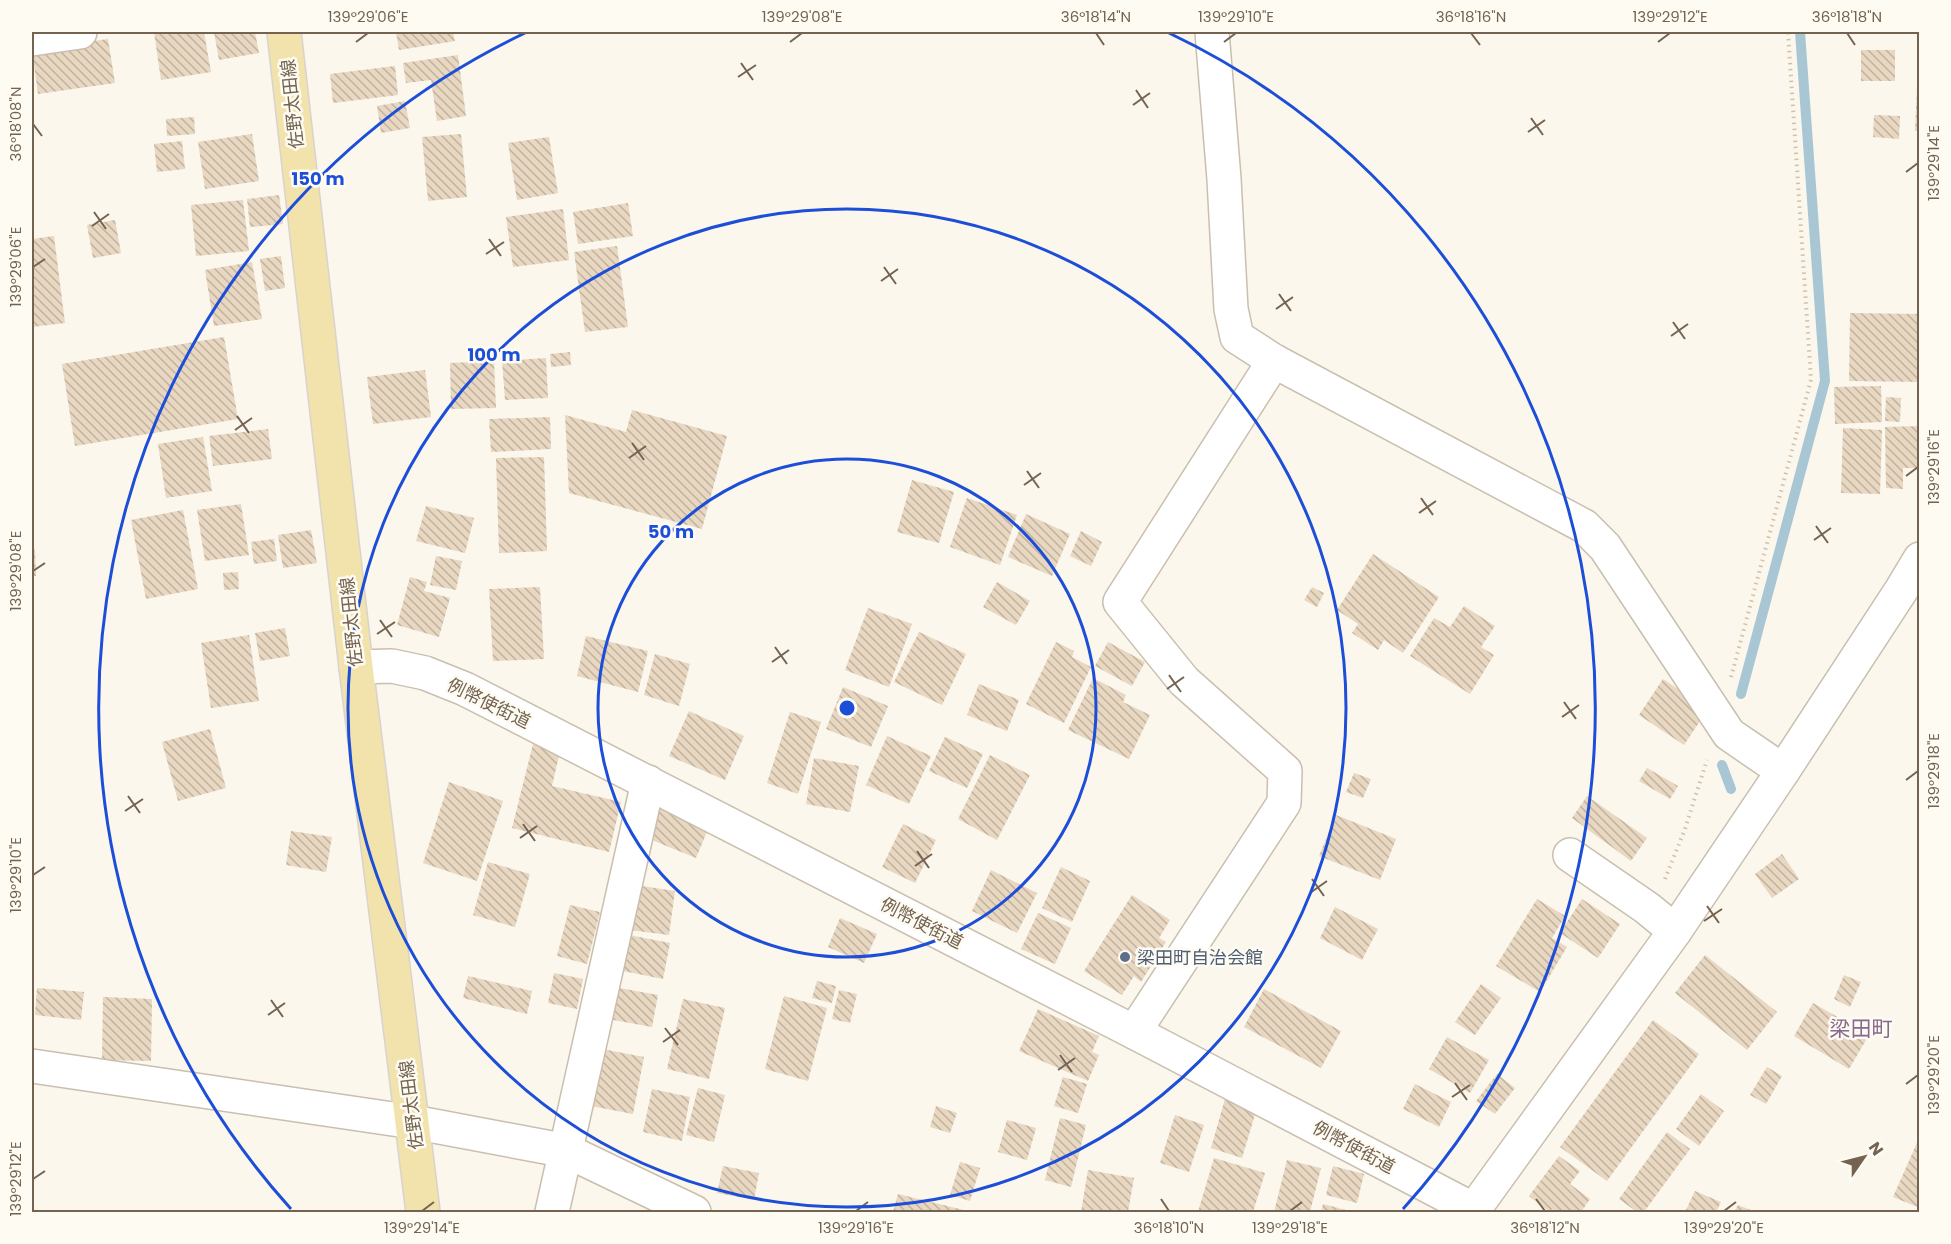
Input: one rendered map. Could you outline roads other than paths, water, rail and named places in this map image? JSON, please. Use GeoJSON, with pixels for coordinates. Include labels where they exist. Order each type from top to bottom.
{"type":"FeatureCollection","features":[{"type":"Feature","properties":{"kind":"main road","name":"佐野太田線"},"geometry":{"type":"LineString","coordinates":[[284,32],[356,667],[423,1212]]}},
{"type":"Feature","properties":{"kind":"street"},"geometry":{"type":"LineString","coordinates":[[32,39],[80,32]]}},
{"type":"Feature","properties":{"kind":"street"},"geometry":{"type":"LineString","coordinates":[[1212,32],[1224,179],[1231,309],[1237,337],[1274,361],[1584,526],[1605,547],[1728,734],[1783,771]]}},
{"type":"Feature","properties":{"kind":"street"},"geometry":{"type":"LineString","coordinates":[[1134,1032],[1284,803],[1285,771],[1184,681],[1120,602],[1274,361]]}},
{"type":"Feature","properties":{"kind":"street"},"geometry":{"type":"LineString","coordinates":[[1475,1212],[1675,931],[1783,771],[1920,559]]}},
{"type":"Feature","properties":{"kind":"street","name":"例幣使街道"},"geometry":{"type":"LineString","coordinates":[[356,667],[392,666],[425,673],[465,688],[1134,1032],[1475,1212]]}},
{"type":"Feature","properties":{"kind":"street"},"geometry":{"type":"LineString","coordinates":[[552,1212],[648,782]]}},
{"type":"Feature","properties":{"kind":"street"},"geometry":{"type":"LineString","coordinates":[[1570,855],[1647,908],[1675,931]]}},
{"type":"Feature","properties":{"kind":"street"},"geometry":{"type":"LineString","coordinates":[[32,1066],[413,1122],[567,1151],[694,1212]]}},
{"type":"Feature","properties":{"kind":"waterway"},"geometry":{"type":"LineString","coordinates":[[1741,694],[1825,381],[1800,32]]}},
{"type":"Feature","properties":{"kind":"waterway"},"geometry":{"type":"LineString","coordinates":[[1722,765],[1731,789]]}},
{"type":"Feature","properties":{"kind":"place","name":"梁田町自治会館"},"geometry":{"type":"Point","coordinates":[1125,957]}},
{"type":"Feature","properties":{"kind":"district","name":"梁田町"},"geometry":{"type":"Point","coordinates":[1861,1028]}}]}
